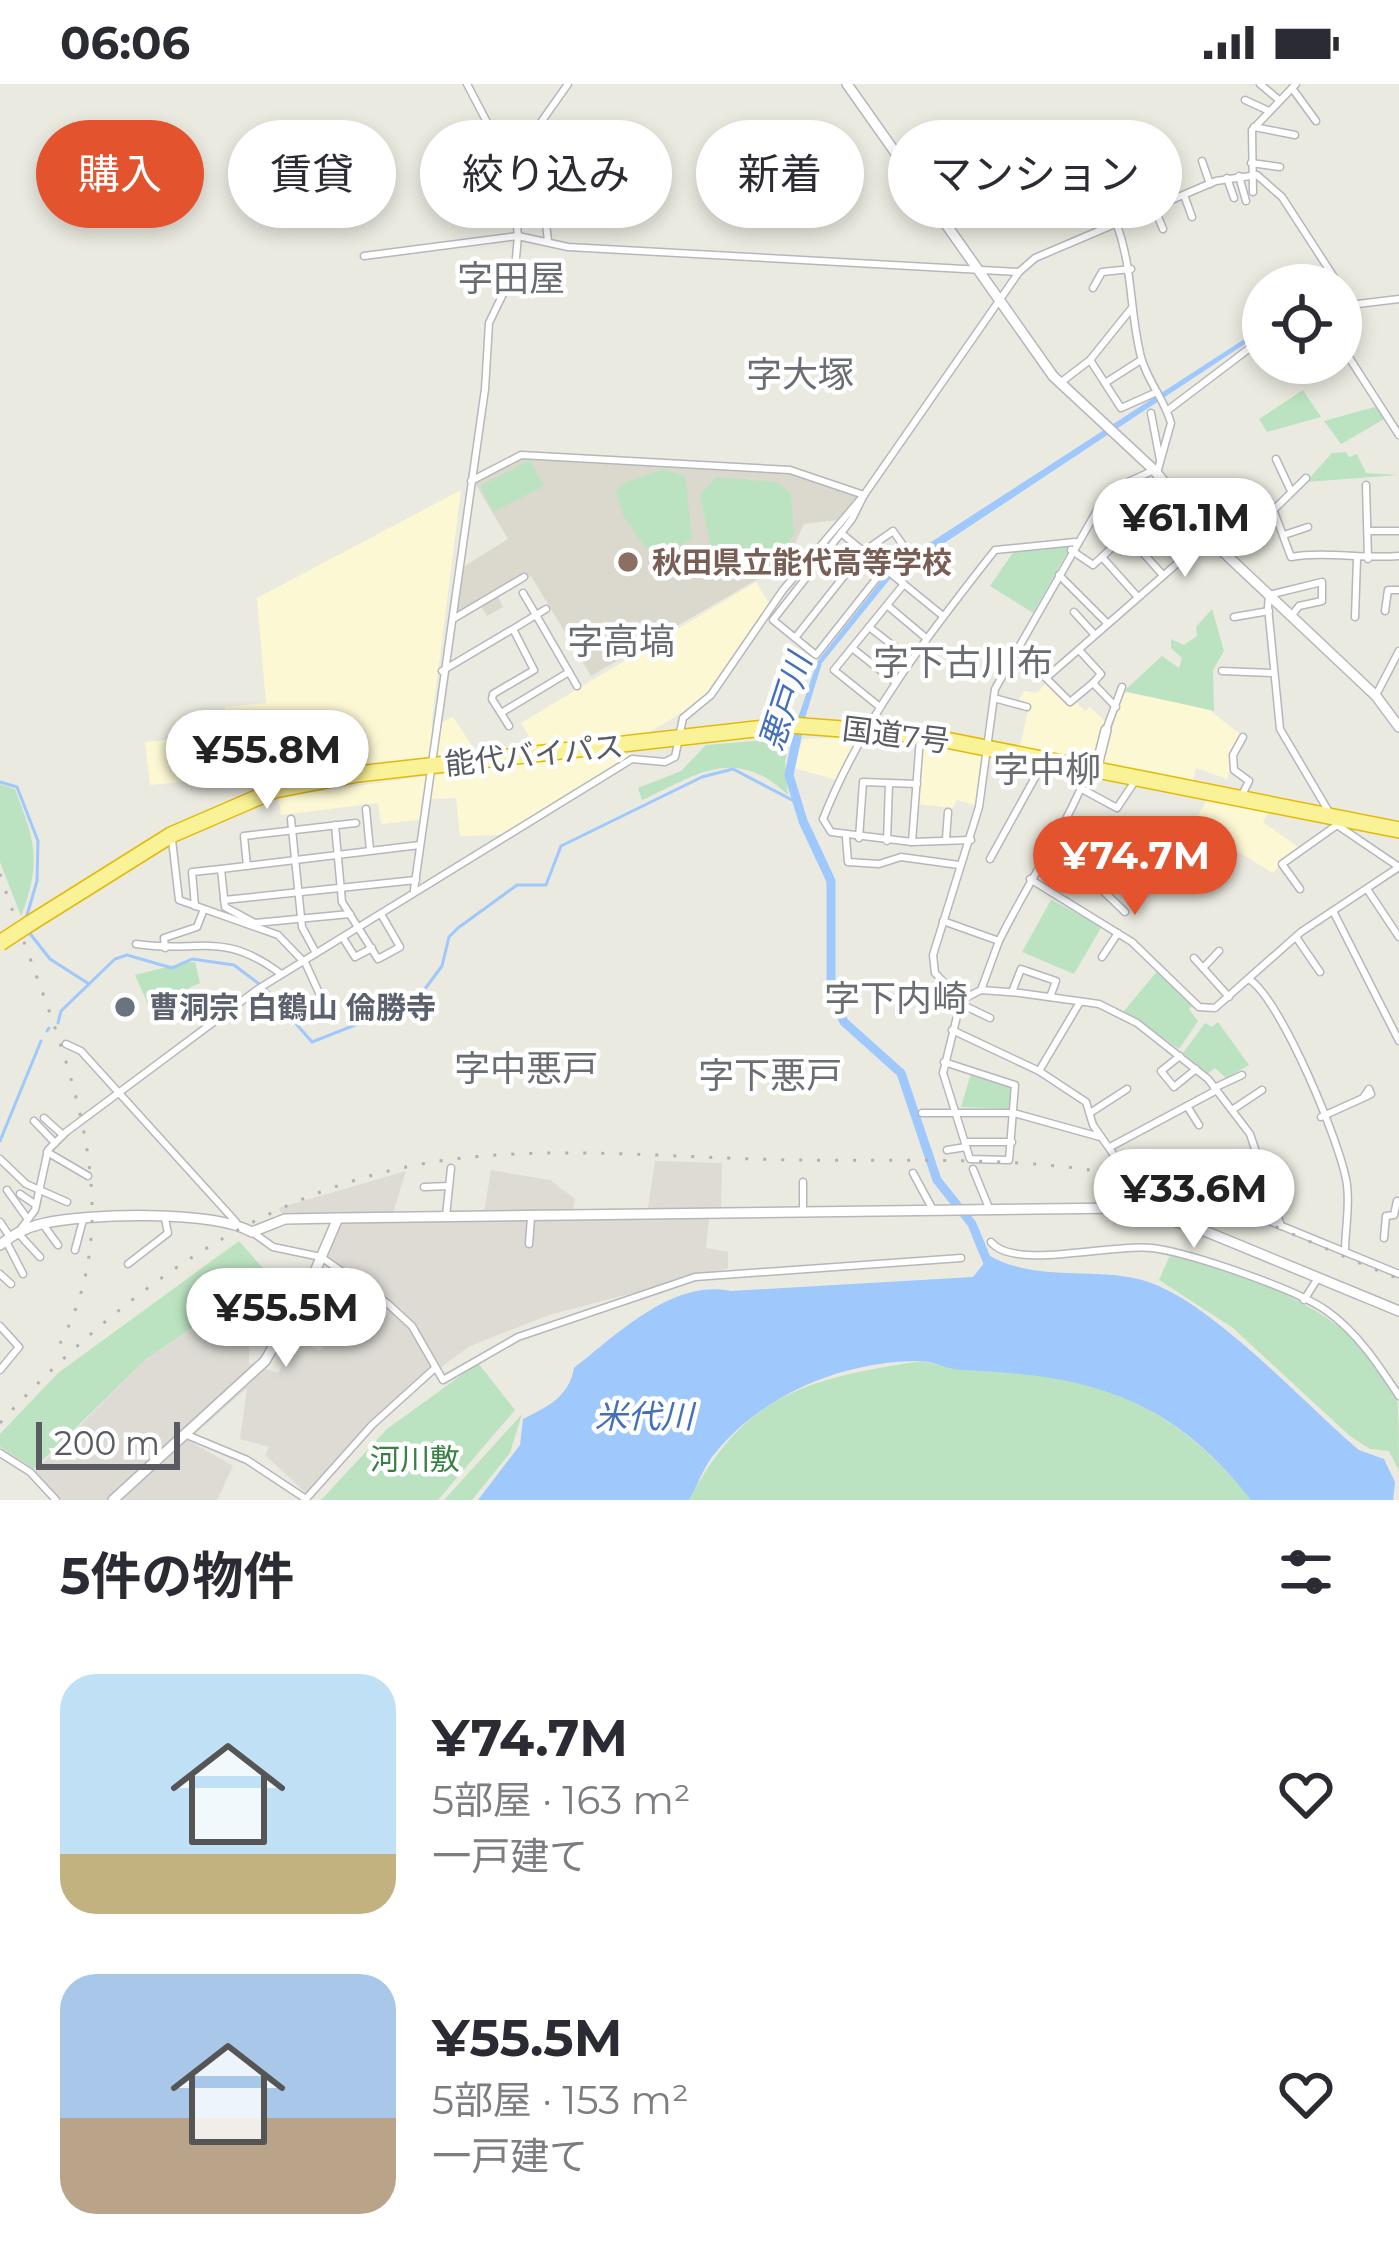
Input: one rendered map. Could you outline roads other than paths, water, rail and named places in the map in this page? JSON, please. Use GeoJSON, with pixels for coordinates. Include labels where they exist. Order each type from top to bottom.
{"type":"FeatureCollection","features":[{"type":"Feature","properties":{"kind":"highway","name":"国道7号"},"geometry":{"type":"LineString","coordinates":[[678,739],[801,727],[867,728],[1399,830]]}},
{"type":"Feature","properties":{"kind":"highway","name":"能代バイパス"},"geometry":{"type":"LineString","coordinates":[[0,943],[171,835],[275,790],[431,766],[678,739]]}},
{"type":"Feature","properties":{"kind":"street"},"geometry":{"type":"LineString","coordinates":[[467,84],[486,120]]}},
{"type":"Feature","properties":{"kind":"street"},"geometry":{"type":"LineString","coordinates":[[543,120],[568,84]]}},
{"type":"Feature","properties":{"kind":"street"},"geometry":{"type":"LineString","coordinates":[[847,84],[998,303],[1060,383],[1158,469],[1227,556],[1376,696],[1399,727]]}},
{"type":"Feature","properties":{"kind":"street"},"geometry":{"type":"LineString","coordinates":[[1260,84],[1279,100]]}},
{"type":"Feature","properties":{"kind":"street"},"geometry":{"type":"LineString","coordinates":[[1253,191],[1249,174],[1254,128],[1269,111],[1294,86],[1316,121]]}},
{"type":"Feature","properties":{"kind":"street"},"geometry":{"type":"LineString","coordinates":[[1245,100],[1269,111]]}},
{"type":"Feature","properties":{"kind":"street"},"geometry":{"type":"LineString","coordinates":[[1254,128],[1295,135]]}},
{"type":"Feature","properties":{"kind":"street"},"geometry":{"type":"LineString","coordinates":[[1202,160],[1210,184]]}},
{"type":"Feature","properties":{"kind":"street"},"geometry":{"type":"LineString","coordinates":[[1251,163],[1280,167]]}},
{"type":"Feature","properties":{"kind":"street"},"geometry":{"type":"LineString","coordinates":[[1218,169],[1234,198]]}},
{"type":"Feature","properties":{"kind":"street"},"geometry":{"type":"LineString","coordinates":[[1192,217],[1184,195],[1249,174],[1280,194],[1325,264]]}},
{"type":"Feature","properties":{"kind":"street"},"geometry":{"type":"LineString","coordinates":[[1239,175],[1246,201]]}},
{"type":"Feature","properties":{"kind":"street"},"geometry":{"type":"LineString","coordinates":[[1194,190],[1199,203]]}},
{"type":"Feature","properties":{"kind":"street"},"geometry":{"type":"LineString","coordinates":[[414,893],[485,389],[486,338],[503,284],[515,268],[517,228]]}},
{"type":"Feature","properties":{"kind":"street"},"geometry":{"type":"LineString","coordinates":[[546,228],[548,241]]}},
{"type":"Feature","properties":{"kind":"street"},"geometry":{"type":"LineString","coordinates":[[795,638],[863,552],[897,532],[908,552],[816,656],[773,620],[841,533],[1019,272],[1052,248],[1099,228]]}},
{"type":"Feature","properties":{"kind":"street"},"geometry":{"type":"LineString","coordinates":[[990,1018],[961,1002],[932,965],[959,865],[971,840],[994,698],[1073,546],[1114,488],[1158,469],[1171,435],[1166,407],[1141,360],[1131,269],[1118,228]]}},
{"type":"Feature","properties":{"kind":"street"},"geometry":{"type":"LineString","coordinates":[[364,256],[518,236],[568,247],[1019,272]]}},
{"type":"Feature","properties":{"kind":"street"},"geometry":{"type":"LineString","coordinates":[[1094,288],[1102,272],[1131,269]]}},
{"type":"Feature","properties":{"kind":"street"},"geometry":{"type":"LineString","coordinates":[[1362,303],[1399,298]]}},
{"type":"Feature","properties":{"kind":"street"},"geometry":{"type":"LineString","coordinates":[[1060,383],[1090,360],[1132,308]]}},
{"type":"Feature","properties":{"kind":"street"},"geometry":{"type":"LineString","coordinates":[[1166,407],[1242,353]]}},
{"type":"Feature","properties":{"kind":"street"},"geometry":{"type":"LineString","coordinates":[[1090,360],[1127,409],[1157,392]]}},
{"type":"Feature","properties":{"kind":"street"},"geometry":{"type":"LineString","coordinates":[[1105,383],[1141,360]]}},
{"type":"Feature","properties":{"kind":"street"},"geometry":{"type":"LineString","coordinates":[[1362,376],[1398,429]]}},
{"type":"Feature","properties":{"kind":"street"},"geometry":{"type":"LineString","coordinates":[[1151,413],[1158,469]]}},
{"type":"Feature","properties":{"kind":"street"},"geometry":{"type":"LineString","coordinates":[[471,482],[521,455],[790,470],[864,495]]}},
{"type":"Feature","properties":{"kind":"street"},"geometry":{"type":"LineString","coordinates":[[1276,459],[1290,489]]}},
{"type":"Feature","properties":{"kind":"street"},"geometry":{"type":"LineString","coordinates":[[1227,556],[1306,478]]}},
{"type":"Feature","properties":{"kind":"street"},"geometry":{"type":"LineString","coordinates":[[1366,485],[1368,559]]}},
{"type":"Feature","properties":{"kind":"street"},"geometry":{"type":"LineString","coordinates":[[11,1237],[36,1205],[47,1152],[63,1135],[262,986],[632,759],[672,760],[683,718],[711,695],[783,590],[864,495]]}},
{"type":"Feature","properties":{"kind":"street"},"geometry":{"type":"LineString","coordinates":[[1163,530],[1157,523],[1181,500]]}},
{"type":"Feature","properties":{"kind":"street"},"geometry":{"type":"LineString","coordinates":[[1046,678],[1250,500]]}},
{"type":"Feature","properties":{"kind":"street"},"geometry":{"type":"LineString","coordinates":[[1273,508],[1291,557],[1316,552],[1357,559],[1399,556]]}},
{"type":"Feature","properties":{"kind":"street"},"geometry":{"type":"LineString","coordinates":[[1119,526],[1161,573]]}},
{"type":"Feature","properties":{"kind":"street"},"geometry":{"type":"LineString","coordinates":[[1284,536],[1308,527]]}},
{"type":"Feature","properties":{"kind":"street"},"geometry":{"type":"LineString","coordinates":[[1369,531],[1399,531]]}},
{"type":"Feature","properties":{"kind":"street"},"geometry":{"type":"LineString","coordinates":[[841,533],[943,616]]}},
{"type":"Feature","properties":{"kind":"street"},"geometry":{"type":"LineString","coordinates":[[971,840],[846,838],[831,832],[823,819],[894,682],[995,550],[1073,546],[1093,565],[1126,534]]}},
{"type":"Feature","properties":{"kind":"street"},"geometry":{"type":"LineString","coordinates":[[1102,557],[1136,595]]}},
{"type":"Feature","properties":{"kind":"street"},"geometry":{"type":"LineString","coordinates":[[1355,617],[1357,559]]}},
{"type":"Feature","properties":{"kind":"street"},"geometry":{"type":"LineString","coordinates":[[1058,574],[1107,623]]}},
{"type":"Feature","properties":{"kind":"street"},"geometry":{"type":"LineString","coordinates":[[450,621],[524,577]]}},
{"type":"Feature","properties":{"kind":"street"},"geometry":{"type":"LineString","coordinates":[[1268,595],[1322,582],[1322,601],[1299,607],[1291,616]]}},
{"type":"Feature","properties":{"kind":"street"},"geometry":{"type":"LineString","coordinates":[[880,706],[834,670],[904,584]]}},
{"type":"Feature","properties":{"kind":"street"},"geometry":{"type":"LineString","coordinates":[[1385,611],[1388,590],[1399,590]]}},
{"type":"Feature","properties":{"kind":"street"},"geometry":{"type":"LineString","coordinates":[[523,593],[577,686]]}},
{"type":"Feature","properties":{"kind":"street"},"geometry":{"type":"LineString","coordinates":[[1030,879],[1118,933],[1199,1007],[1215,1008],[1296,937],[1399,867],[1335,819],[1280,729],[1271,673],[1268,595]]}},
{"type":"Feature","properties":{"kind":"street"},"geometry":{"type":"LineString","coordinates":[[888,606],[926,638]]}},
{"type":"Feature","properties":{"kind":"street"},"geometry":{"type":"LineString","coordinates":[[442,671],[547,609]]}},
{"type":"Feature","properties":{"kind":"street"},"geometry":{"type":"LineString","coordinates":[[1234,616],[1269,611]]}},
{"type":"Feature","properties":{"kind":"street"},"geometry":{"type":"LineString","coordinates":[[1073,612],[1094,634]]}},
{"type":"Feature","properties":{"kind":"street"},"geometry":{"type":"LineString","coordinates":[[869,627],[909,659]]}},
{"type":"Feature","properties":{"kind":"street"},"geometry":{"type":"LineString","coordinates":[[509,726],[493,694],[534,670],[513,629]]}},
{"type":"Feature","properties":{"kind":"street"},"geometry":{"type":"LineString","coordinates":[[852,648],[894,682]]}},
{"type":"Feature","properties":{"kind":"street"},"geometry":{"type":"LineString","coordinates":[[1016,648],[1070,702],[1101,674],[1078,650]]}},
{"type":"Feature","properties":{"kind":"street"},"geometry":{"type":"LineString","coordinates":[[1376,696],[1399,651]]}},
{"type":"Feature","properties":{"kind":"street"},"geometry":{"type":"LineString","coordinates":[[1222,671],[1271,673]]}},
{"type":"Feature","properties":{"kind":"street"},"geometry":{"type":"LineString","coordinates":[[501,712],[569,672]]}},
{"type":"Feature","properties":{"kind":"street"},"geometry":{"type":"LineString","coordinates":[[1093,683],[1116,706]]}},
{"type":"Feature","properties":{"kind":"street"},"geometry":{"type":"LineString","coordinates":[[981,990],[1030,879],[1093,769],[1122,687]]}},
{"type":"Feature","properties":{"kind":"street"},"geometry":{"type":"LineString","coordinates":[[994,698],[1028,707]]}},
{"type":"Feature","properties":{"kind":"street"},"geometry":{"type":"LineString","coordinates":[[912,842],[921,735]]}},
{"type":"Feature","properties":{"kind":"street"},"geometry":{"type":"LineString","coordinates":[[1240,799],[1250,781],[1234,770],[1233,755],[1243,736]]}},
{"type":"Feature","properties":{"kind":"street"},"geometry":{"type":"LineString","coordinates":[[990,859],[1044,760]]}},
{"type":"Feature","properties":{"kind":"street"},"geometry":{"type":"LineString","coordinates":[[1080,788],[1117,808],[1137,778]]}},
{"type":"Feature","properties":{"kind":"street"},"geometry":{"type":"LineString","coordinates":[[859,838],[863,782],[917,784]]}},
{"type":"Feature","properties":{"kind":"street"},"geometry":{"type":"LineString","coordinates":[[887,841],[889,783]]}},
{"type":"Feature","properties":{"kind":"street"},"geometry":{"type":"LineString","coordinates":[[366,809],[370,850]]}},
{"type":"Feature","properties":{"kind":"street"},"geometry":{"type":"LineString","coordinates":[[946,839],[949,812]]}},
{"type":"Feature","properties":{"kind":"street"},"geometry":{"type":"LineString","coordinates":[[291,819],[301,920],[316,953]]}},
{"type":"Feature","properties":{"kind":"street"},"geometry":{"type":"LineString","coordinates":[[1300,889],[1282,864],[1335,819]]}},
{"type":"Feature","properties":{"kind":"street"},"geometry":{"type":"LineString","coordinates":[[247,866],[244,836],[356,823]]}},
{"type":"Feature","properties":{"kind":"street"},"geometry":{"type":"LineString","coordinates":[[334,825],[341,887],[350,914],[378,959],[400,947],[381,914]]}},
{"type":"Feature","properties":{"kind":"street"},"geometry":{"type":"LineString","coordinates":[[1063,828],[1087,841]]}},
{"type":"Feature","properties":{"kind":"street"},"geometry":{"type":"LineString","coordinates":[[171,835],[179,900],[278,935],[303,960],[331,1019]]}},
{"type":"Feature","properties":{"kind":"street"},"geometry":{"type":"LineString","coordinates":[[846,838],[848,862],[879,864],[901,857],[959,865]]}},
{"type":"Feature","properties":{"kind":"street"},"geometry":{"type":"LineString","coordinates":[[165,949],[164,938],[197,927],[200,908],[193,872],[420,845]]}},
{"type":"Feature","properties":{"kind":"street"},"geometry":{"type":"LineString","coordinates":[[221,868],[228,912],[255,923],[350,914]]}},
{"type":"Feature","properties":{"kind":"street"},"geometry":{"type":"LineString","coordinates":[[224,900],[416,880]]}},
{"type":"Feature","properties":{"kind":"street"},"geometry":{"type":"LineString","coordinates":[[1098,886],[1125,912]]}},
{"type":"Feature","properties":{"kind":"street"},"geometry":{"type":"LineString","coordinates":[[1366,889],[1399,938]]}},
{"type":"Feature","properties":{"kind":"street"},"geometry":{"type":"LineString","coordinates":[[1333,911],[1399,1042]]}},
{"type":"Feature","properties":{"kind":"street"},"geometry":{"type":"LineString","coordinates":[[944,920],[999,941]]}},
{"type":"Feature","properties":{"kind":"street"},"geometry":{"type":"LineString","coordinates":[[1102,957],[1118,933]]}},
{"type":"Feature","properties":{"kind":"street"},"geometry":{"type":"LineString","coordinates":[[1296,937],[1320,972]]}},
{"type":"Feature","properties":{"kind":"street"},"geometry":{"type":"LineString","coordinates":[[343,938],[355,956],[371,948]]}},
{"type":"Feature","properties":{"kind":"street"},"geometry":{"type":"LineString","coordinates":[[136,944],[165,949],[197,942],[249,950],[281,974]]}},
{"type":"Feature","properties":{"kind":"street"},"geometry":{"type":"LineString","coordinates":[[1203,968],[1219,951]]}},
{"type":"Feature","properties":{"kind":"street"},"geometry":{"type":"LineString","coordinates":[[1194,958],[1229,997]]}},
{"type":"Feature","properties":{"kind":"street"},"geometry":{"type":"LineString","coordinates":[[1012,992],[1021,969],[1056,980],[1050,998]]}},
{"type":"Feature","properties":{"kind":"street"},"geometry":{"type":"LineString","coordinates":[[1249,980],[1272,1006],[1310,1078],[1348,1186],[1345,1252]]}},
{"type":"Feature","properties":{"kind":"street"},"geometry":{"type":"LineString","coordinates":[[944,1062],[1015,1085],[1009,1160],[970,1159],[953,1109],[944,1062],[961,1002],[981,990],[1112,1009],[1196,1069],[1232,1110],[1264,1165],[1281,1226]]}},
{"type":"Feature","properties":{"kind":"street"},"geometry":{"type":"LineString","coordinates":[[1040,1071],[1080,1002]]}},
{"type":"Feature","properties":{"kind":"street"},"geometry":{"type":"LineString","coordinates":[[952,1030],[1040,1071],[1086,1102],[1125,1171],[1201,1193],[1399,1274]]}},
{"type":"Feature","properties":{"kind":"street"},"geometry":{"type":"LineString","coordinates":[[66,1044],[81,1051],[236,1222],[260,1242],[321,1257],[399,1313],[443,1380],[518,1337],[695,1276],[962,1258]]}},
{"type":"Feature","properties":{"kind":"street"},"geometry":{"type":"LineString","coordinates":[[1180,1056],[1161,1071],[1174,1087],[1196,1069]]}},
{"type":"Feature","properties":{"kind":"street"},"geometry":{"type":"LineString","coordinates":[[922,1113],[953,1109],[1014,1113],[1108,1142],[1242,1075]]}},
{"type":"Feature","properties":{"kind":"street"},"geometry":{"type":"LineString","coordinates":[[1090,1113],[1127,1088]]}},
{"type":"Feature","properties":{"kind":"street"},"geometry":{"type":"LineString","coordinates":[[1232,1110],[1262,1090]]}},
{"type":"Feature","properties":{"kind":"street"},"geometry":{"type":"LineString","coordinates":[[1322,1117],[1363,1098]]}},
{"type":"Feature","properties":{"kind":"street"},"geometry":{"type":"LineString","coordinates":[[1187,1106],[1199,1125]]}},
{"type":"Feature","properties":{"kind":"street"},"geometry":{"type":"LineString","coordinates":[[44,1118],[63,1135]]}},
{"type":"Feature","properties":{"kind":"street"},"geometry":{"type":"LineString","coordinates":[[34,1121],[55,1143]]}},
{"type":"Feature","properties":{"kind":"street"},"geometry":{"type":"LineString","coordinates":[[947,1150],[1012,1142]]}},
{"type":"Feature","properties":{"kind":"street"},"geometry":{"type":"LineString","coordinates":[[47,1152],[88,1176]]}},
{"type":"Feature","properties":{"kind":"street"},"geometry":{"type":"LineString","coordinates":[[0,1159],[39,1191],[67,1202]]}},
{"type":"Feature","properties":{"kind":"street"},"geometry":{"type":"LineString","coordinates":[[446,1216],[452,1168]]}},
{"type":"Feature","properties":{"kind":"street"},"geometry":{"type":"LineString","coordinates":[[973,1169],[987,1208]]}},
{"type":"Feature","properties":{"kind":"street"},"geometry":{"type":"LineString","coordinates":[[913,1173],[933,1210]]}},
{"type":"Feature","properties":{"kind":"street"},"geometry":{"type":"LineString","coordinates":[[41,1178],[55,1187]]}},
{"type":"Feature","properties":{"kind":"street"},"geometry":{"type":"LineString","coordinates":[[802,1211],[803,1181]]}},
{"type":"Feature","properties":{"kind":"street"},"geometry":{"type":"LineString","coordinates":[[424,1187],[449,1186]]}},
{"type":"Feature","properties":{"kind":"street"},"geometry":{"type":"LineString","coordinates":[[7,1190],[27,1218]]}},
{"type":"Feature","properties":{"kind":"street"},"geometry":{"type":"LineString","coordinates":[[1384,1238],[1386,1216],[1394,1215],[1399,1191]]}},
{"type":"Feature","properties":{"kind":"street"},"geometry":{"type":"LineString","coordinates":[[20,1194],[36,1205]]}},
{"type":"Feature","properties":{"kind":"street"},"geometry":{"type":"LineString","coordinates":[[252,1232],[285,1219],[338,1217],[1136,1209],[1195,1227],[1399,1311]]}},
{"type":"Feature","properties":{"kind":"street"},"geometry":{"type":"LineString","coordinates":[[529,1244],[531,1214]]}},
{"type":"Feature","properties":{"kind":"street"},"geometry":{"type":"LineString","coordinates":[[113,1500],[265,1361],[338,1217]]}},
{"type":"Feature","properties":{"kind":"street"},"geometry":{"type":"LineString","coordinates":[[128,1264],[168,1233],[166,1219]]}},
{"type":"Feature","properties":{"kind":"street"},"geometry":{"type":"LineString","coordinates":[[11,1237],[42,1223],[83,1220],[236,1222]]}},
{"type":"Feature","properties":{"kind":"street"},"geometry":{"type":"LineString","coordinates":[[75,1250],[83,1220]]}},
{"type":"Feature","properties":{"kind":"street"},"geometry":{"type":"LineString","coordinates":[[0,1222],[11,1237],[40,1258]]}},
{"type":"Feature","properties":{"kind":"street"},"geometry":{"type":"LineString","coordinates":[[42,1223],[58,1245]]}},
{"type":"Feature","properties":{"kind":"street"},"geometry":{"type":"LineString","coordinates":[[11,1237],[22,1274]]}},
{"type":"Feature","properties":{"kind":"street"},"geometry":{"type":"LineString","coordinates":[[991,1242],[1009,1256],[1152,1248],[1304,1300],[1343,1325],[1399,1396]]}},
{"type":"Feature","properties":{"kind":"street"},"geometry":{"type":"LineString","coordinates":[[0,1274],[11,1284]]}},
{"type":"Feature","properties":{"kind":"street"},"geometry":{"type":"LineString","coordinates":[[1304,1300],[1318,1278]]}},
{"type":"Feature","properties":{"kind":"street"},"geometry":{"type":"LineString","coordinates":[[0,1326],[20,1347],[0,1370]]}},
{"type":"Feature","properties":{"kind":"street"},"geometry":{"type":"LineString","coordinates":[[187,1435],[247,1460],[305,1499],[372,1425],[434,1370]]}},
{"type":"Feature","properties":{"kind":"street"},"geometry":{"type":"LineString","coordinates":[[0,1453],[30,1472],[56,1500]]}},
{"type":"Feature","properties":{"kind":"water"},"geometry":{"type":"Polygon","coordinates":[[[1242,341],[1242,346],[890,579],[822,663],[805,718],[798,718],[817,662],[891,568],[1242,341]]]}},
{"type":"Feature","properties":{"kind":"water","name":"米代川"},"geometry":{"type":"Polygon","coordinates":[[[990,1256],[1046,1272],[1124,1276],[1168,1291],[1226,1330],[1359,1450],[1384,1459],[1395,1482],[1393,1500],[1251,1500],[1190,1437],[1124,1398],[1050,1378],[957,1370],[919,1361],[834,1374],[781,1398],[735,1431],[716,1452],[689,1500],[478,1500],[520,1445],[523,1419],[562,1394],[574,1368],[626,1326],[667,1301],[709,1289],[973,1277],[990,1256]]]}},
{"type":"Feature","properties":{"kind":"waterway","name":"悪戸川"},"geometry":{"type":"LineString","coordinates":[[800,722],[789,775],[803,821],[831,881],[831,992],[844,1022],[901,1073],[937,1180],[972,1224],[990,1268]]}},
{"type":"Feature","properties":{"kind":"waterway"},"geometry":{"type":"LineString","coordinates":[[28,931],[50,959],[89,984],[115,959],[127,955],[172,968],[192,959],[234,965],[266,989],[312,1042],[416,1001],[442,966],[449,937],[517,885],[546,885],[561,846],[702,777],[733,769],[796,802]]}},
{"type":"Feature","properties":{"kind":"waterway"},"geometry":{"type":"LineString","coordinates":[[0,782],[17,787],[38,841],[37,881],[25,922]]}},
{"type":"Feature","properties":{"kind":"waterway"},"geometry":{"type":"LineString","coordinates":[[58,1023],[61,1011],[89,984]]}},
{"type":"Feature","properties":{"kind":"waterway"},"geometry":{"type":"LineString","coordinates":[[0,1141],[41,1041]]}},
{"type":"Feature","properties":{"kind":"railway"},"geometry":{"type":"LineString","coordinates":[[0,874],[63,1052],[90,1175],[91,1236],[80,1296],[54,1354]]}},
{"type":"Feature","properties":{"kind":"railway"},"geometry":{"type":"LineString","coordinates":[[0,1423],[98,1327],[208,1247],[329,1189],[395,1170],[463,1158],[589,1153],[983,1161],[1074,1168],[1192,1194],[1399,1279]]}},
{"type":"Feature","properties":{"kind":"place","name":"秋田県立能代高等学校"},"geometry":{"type":"Point","coordinates":[628,562]}},
{"type":"Feature","properties":{"kind":"place","name":"曹洞宗 白鶴山 倫勝寺"},"geometry":{"type":"Point","coordinates":[125,1007]}},
{"type":"Feature","properties":{"kind":"district","name":"字田屋"},"geometry":{"type":"Point","coordinates":[511,278]}},
{"type":"Feature","properties":{"kind":"district","name":"字大塚"},"geometry":{"type":"Point","coordinates":[800,374]}},
{"type":"Feature","properties":{"kind":"district","name":"字高塙"},"geometry":{"type":"Point","coordinates":[621,641]}},
{"type":"Feature","properties":{"kind":"district","name":"字下古川布"},"geometry":{"type":"Point","coordinates":[963,662]}},
{"type":"Feature","properties":{"kind":"district","name":"字中柳"},"geometry":{"type":"Point","coordinates":[1047,769]}},
{"type":"Feature","properties":{"kind":"district","name":"字下内崎"},"geometry":{"type":"Point","coordinates":[896,998]}},
{"type":"Feature","properties":{"kind":"district","name":"字中悪戸"},"geometry":{"type":"Point","coordinates":[526,1068]}},
{"type":"Feature","properties":{"kind":"district","name":"字下悪戸"},"geometry":{"type":"Point","coordinates":[770,1075]}},
{"type":"Feature","properties":{"kind":"park label","name":"河川敷"},"geometry":{"type":"Point","coordinates":[415,1459]}}]}
